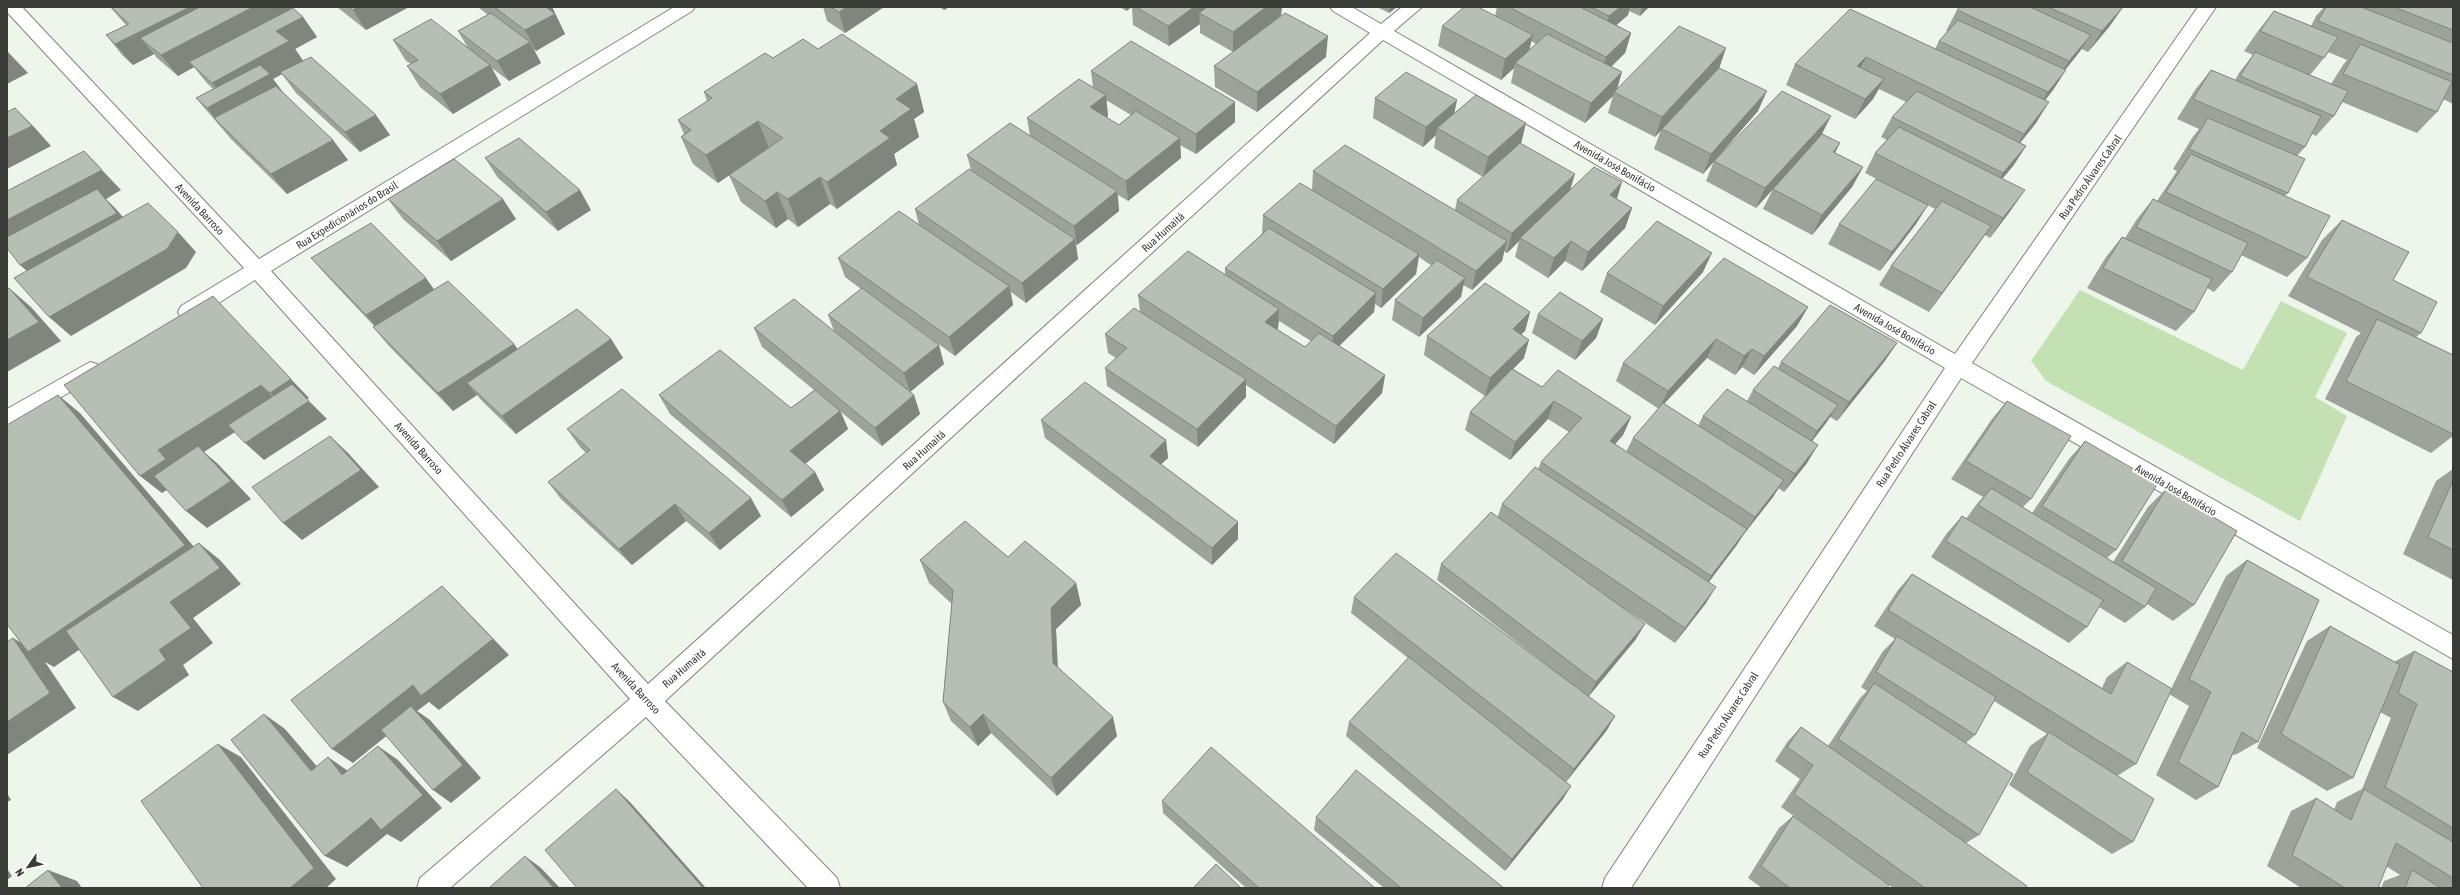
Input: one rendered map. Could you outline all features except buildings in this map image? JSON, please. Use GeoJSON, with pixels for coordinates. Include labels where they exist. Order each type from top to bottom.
{"type":"FeatureCollection","features":[{"type":"Feature","properties":{"kind":"street","name":"Avenida Barroso"},"geometry":{"type":"LineString","coordinates":[[12,7],[258,270],[647,700],[827,888]]}},
{"type":"Feature","properties":{"kind":"street","name":"Rua Expedicionários do Brasil"},"geometry":{"type":"LineString","coordinates":[[170,323],[686,7]]}},
{"type":"Feature","properties":{"kind":"street","name":"Avenida José Bonifácio"},"geometry":{"type":"LineString","coordinates":[[1339,7],[1383,31],[1959,366],[2453,648]]}},
{"type":"Feature","properties":{"kind":"street","name":"Rua Humaitá"},"geometry":{"type":"LineString","coordinates":[[430,888],[703,652],[1383,31],[1413,7]]}},
{"type":"Feature","properties":{"kind":"street","name":"Rua Pedro Álvares Cabral"},"geometry":{"type":"LineString","coordinates":[[1615,888],[1935,399],[2207,7]]}},
{"type":"Feature","properties":{"kind":"street"},"geometry":{"type":"LineString","coordinates":[[7,420],[109,359]]}},
{"type":"Feature","properties":{"kind":"green space"},"geometry":{"type":"Polygon","coordinates":[[[2080,290],[2243,370],[2281,301],[2347,333],[2315,397],[2347,416],[2300,521],[2046,381],[2031,361],[2080,290]]]}}]}
